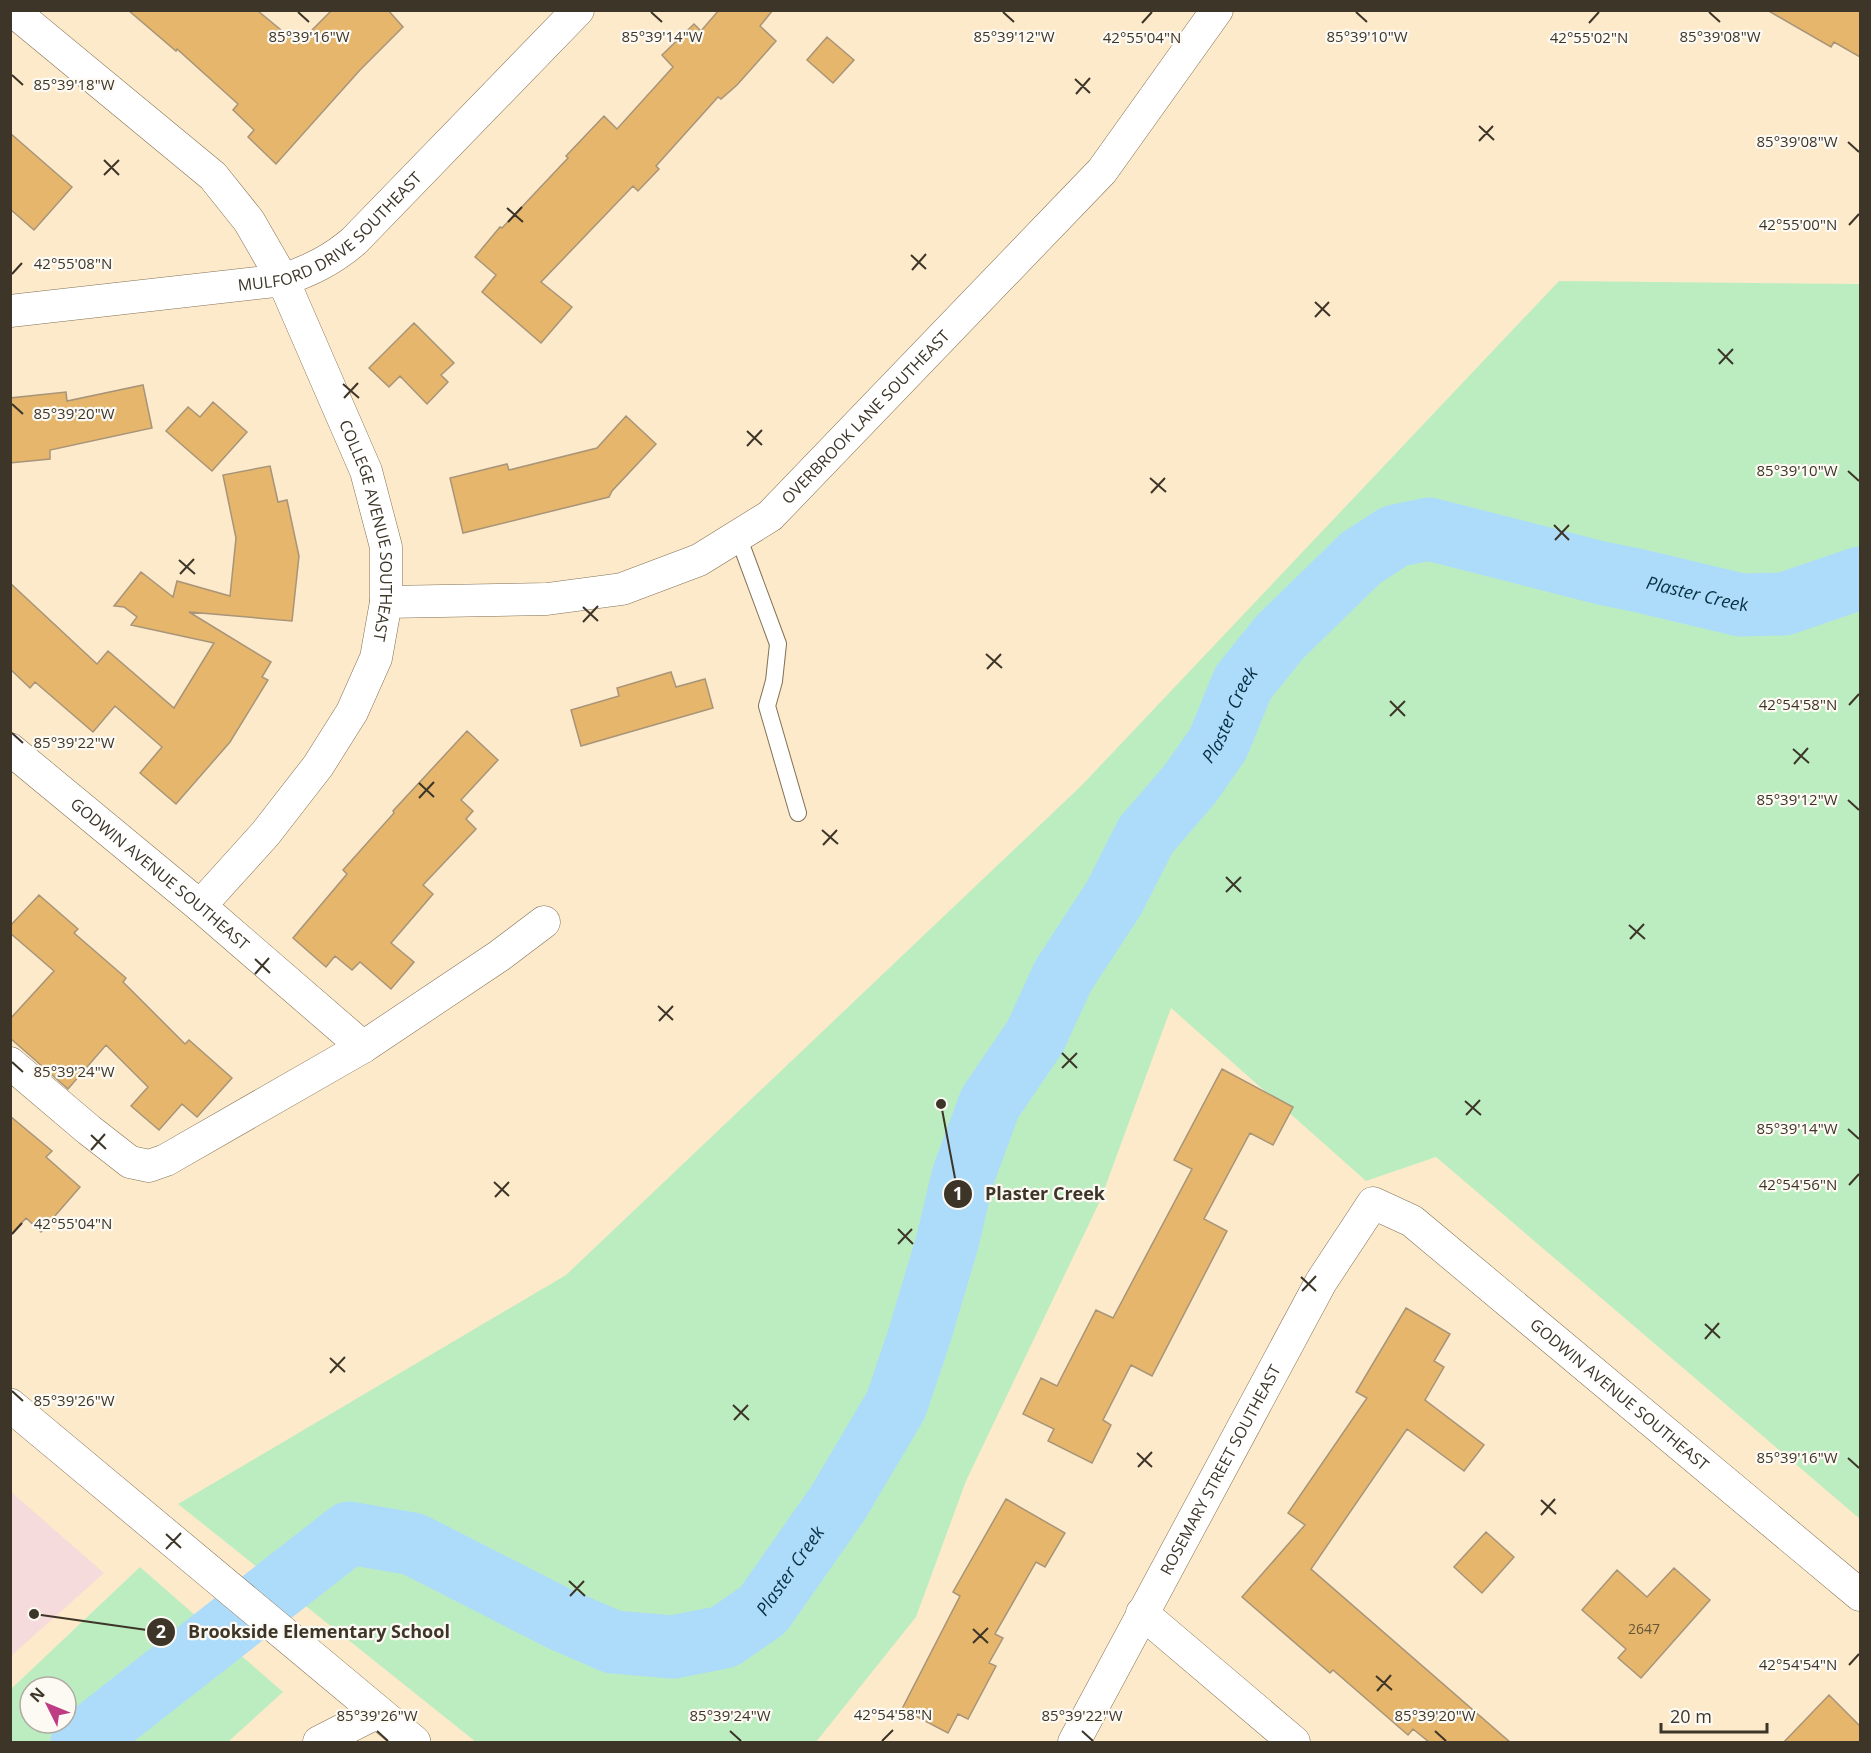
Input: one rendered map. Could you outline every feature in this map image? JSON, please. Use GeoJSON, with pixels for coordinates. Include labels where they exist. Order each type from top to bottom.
{"type":"FeatureCollection","features":[{"type":"Feature","properties":{"kind":"street","name":"COLLEGE AVENUE SOUTHEAST"},"geometry":{"type":"LineString","coordinates":[[12,10],[213,176],[249,221],[283,280],[366,471],[386,547],[386,602],[376,658],[352,712],[318,766],[266,833],[200,906]]}},
{"type":"Feature","properties":{"kind":"street","name":"MULFORD DRIVE SOUTHEAST"},"geometry":{"type":"LineString","coordinates":[[10,311],[283,280],[312,270],[334,258],[354,242],[578,10]]}},
{"type":"Feature","properties":{"kind":"street","name":"OVERBROOK LANE SOUTHEAST"},"geometry":{"type":"LineString","coordinates":[[386,602],[547,599],[622,590],[699,560],[770,516],[1102,171],[1217,10]]}},
{"type":"Feature","properties":{"kind":"street","name":"GODWIN AVENUE SOUTHEAST"},"geometry":{"type":"LineString","coordinates":[[10,749],[200,906],[363,1047]]}},
{"type":"Feature","properties":{"kind":"street"},"geometry":{"type":"LineString","coordinates":[[10,1063],[130,1162],[149,1166],[166,1160],[363,1047],[499,956],[544,922]]}},
{"type":"Feature","properties":{"kind":"street","name":"GODWIN AVENUE SOUTHEAST"},"geometry":{"type":"LineString","coordinates":[[1373,1203],[1412,1221],[1860,1595]]}},
{"type":"Feature","properties":{"kind":"street","name":"ROSEMARY STREET SOUTHEAST"},"geometry":{"type":"LineString","coordinates":[[1074,1743],[1321,1282],[1373,1203]]}},
{"type":"Feature","properties":{"kind":"street"},"geometry":{"type":"LineString","coordinates":[[10,1405],[414,1743]]}},
{"type":"Feature","properties":{"kind":"street"},"geometry":{"type":"LineString","coordinates":[[1142,1613],[1294,1743]]}},
{"type":"Feature","properties":{"kind":"street"},"geometry":{"type":"LineString","coordinates":[[319,1743],[378,1712]]}},
{"type":"Feature","properties":{"kind":"lane"},"geometry":{"type":"LineString","coordinates":[[738,536],[778,644],[774,681],[767,705],[798,813]]}},
{"type":"Feature","properties":{"kind":"shaded area"},"geometry":{"type":"Polygon","coordinates":[[[10,1491],[104,1573],[11,1656],[10,1656],[10,1491]]]}},
{"type":"Feature","properties":{"kind":"green space","name":"Plaster Creek"},"geometry":{"type":"Polygon","coordinates":[[[1559,281],[1860,284],[1860,1519],[1436,1157],[1366,1181],[1171,1008],[1100,1201],[966,1481],[916,1617],[816,1742],[476,1742],[178,1504],[566,1275],[1082,785],[1559,281]]]}},
{"type":"Feature","properties":{"kind":"green space"},"geometry":{"type":"Polygon","coordinates":[[[140,1567],[283,1692],[228,1742],[11,1742],[11,1689],[18,1682],[18,1735],[78,1735],[78,1675],[26,1675],[140,1567]]]}},
{"type":"Feature","properties":{"kind":"building"},"geometry":{"type":"Polygon","coordinates":[[[128,10],[258,11],[298,44],[332,10],[388,10],[403,27],[360,70],[276,164],[248,137],[254,130],[233,110],[238,104],[177,49],[176,51],[128,10]]]}},
{"type":"Feature","properties":{"kind":"building"},"geometry":{"type":"Polygon","coordinates":[[[719,10],[773,10],[760,26],[776,41],[737,85],[721,99],[718,97],[656,166],[659,169],[638,191],[633,186],[541,282],[572,307],[541,343],[482,292],[496,275],[475,257],[500,227],[502,228],[568,158],[566,156],[604,116],[617,129],[673,67],[662,55],[694,24],[701,31],[719,10]]]}},
{"type":"Feature","properties":{"kind":"building"},"geometry":{"type":"Polygon","coordinates":[[[1767,10],[1860,10],[1860,57],[1834,42],[1831,47],[1767,10]]]}},
{"type":"Feature","properties":{"kind":"building"},"geometry":{"type":"Polygon","coordinates":[[[827,37],[854,60],[833,83],[807,60],[827,37]]]}},
{"type":"Feature","properties":{"kind":"building"},"geometry":{"type":"Polygon","coordinates":[[[10,133],[72,187],[34,230],[10,209],[10,133]]]}},
{"type":"Feature","properties":{"kind":"building"},"geometry":{"type":"Polygon","coordinates":[[[414,323],[454,363],[441,375],[448,382],[427,404],[400,376],[389,387],[369,368],[414,323]]]}},
{"type":"Feature","properties":{"kind":"building"},"geometry":{"type":"Polygon","coordinates":[[[143,385],[152,428],[50,450],[50,459],[10,463],[10,398],[66,392],[67,401],[143,385]]]}},
{"type":"Feature","properties":{"kind":"building"},"geometry":{"type":"Polygon","coordinates":[[[213,402],[247,432],[212,471],[166,431],[188,407],[200,417],[213,402]]]}},
{"type":"Feature","properties":{"kind":"building"},"geometry":{"type":"Polygon","coordinates":[[[626,416],[656,444],[609,497],[463,533],[450,478],[507,464],[509,470],[597,448],[626,416]]]}},
{"type":"Feature","properties":{"kind":"building"},"geometry":{"type":"Polygon","coordinates":[[[270,466],[278,502],[287,500],[299,556],[292,621],[189,612],[271,662],[262,677],[268,680],[230,742],[176,804],[140,773],[162,747],[115,706],[93,732],[35,682],[30,688],[10,669],[10,583],[97,664],[108,651],[174,708],[214,643],[131,625],[137,617],[124,607],[114,606],[141,572],[173,597],[177,581],[230,596],[236,538],[223,475],[270,466]]]}},
{"type":"Feature","properties":{"kind":"building"},"geometry":{"type":"Polygon","coordinates":[[[671,672],[676,687],[705,679],[713,708],[581,746],[571,710],[619,696],[617,688],[671,672]]]}},
{"type":"Feature","properties":{"kind":"building"},"geometry":{"type":"Polygon","coordinates":[[[467,731],[498,760],[461,800],[473,811],[466,819],[476,829],[423,885],[433,894],[391,943],[414,962],[391,989],[360,962],[352,970],[335,956],[326,967],[293,938],[347,874],[343,870],[394,813],[393,811],[467,731]]]}},
{"type":"Feature","properties":{"kind":"building"},"geometry":{"type":"Polygon","coordinates":[[[39,895],[78,929],[74,933],[126,978],[123,982],[185,1044],[189,1040],[232,1078],[197,1117],[182,1104],[159,1130],[131,1106],[148,1087],[106,1045],[68,1089],[10,1038],[10,1019],[54,971],[10,933],[10,926],[39,895]]]}},
{"type":"Feature","properties":{"kind":"building"},"geometry":{"type":"Polygon","coordinates":[[[1222,1069],[1293,1107],[1273,1145],[1250,1133],[1204,1219],[1227,1231],[1152,1376],[1131,1365],[1103,1420],[1111,1425],[1092,1463],[1048,1441],[1054,1429],[1023,1414],[1041,1378],[1057,1386],[1096,1310],[1113,1318],[1192,1169],[1174,1160],[1222,1069]]]}},
{"type":"Feature","properties":{"kind":"building"},"geometry":{"type":"Polygon","coordinates":[[[10,1116],[52,1151],[46,1157],[80,1187],[41,1232],[26,1218],[10,1236],[10,1116]]]}},
{"type":"Feature","properties":{"kind":"building"},"geometry":{"type":"Polygon","coordinates":[[[1406,1308],[1450,1334],[1434,1361],[1444,1367],[1425,1400],[1484,1445],[1464,1471],[1407,1429],[1311,1569],[1511,1743],[1429,1742],[1413,1729],[1408,1735],[1333,1670],[1330,1673],[1242,1597],[1305,1525],[1288,1513],[1367,1398],[1356,1392],[1406,1308]]]}},
{"type":"Feature","properties":{"kind":"building"},"geometry":{"type":"Polygon","coordinates":[[[1006,1499],[1065,1533],[1045,1567],[1036,1562],[995,1634],[1003,1638],[989,1663],[996,1666],[968,1719],[958,1714],[948,1733],[902,1709],[960,1596],[953,1592],[1006,1499]]]}},
{"type":"Feature","properties":{"kind":"building"},"geometry":{"type":"Polygon","coordinates":[[[1486,1532],[1514,1557],[1482,1593],[1454,1567],[1486,1532]]]}},
{"type":"Feature","properties":{"kind":"building"},"geometry":{"type":"Polygon","coordinates":[[[1674,1568],[1710,1600],[1641,1678],[1618,1658],[1626,1649],[1582,1610],[1617,1570],[1647,1597],[1674,1568]]]}},
{"type":"Feature","properties":{"kind":"building"},"geometry":{"type":"Polygon","coordinates":[[[1829,1695],[1860,1726],[1860,1743],[1783,1743],[1829,1695]]]}},
{"type":"Feature","properties":{"kind":"waterway","name":"Plaster Creek"},"geometry":{"type":"LineString","coordinates":[[82,1742],[349,1533],[413,1544],[560,1619],[613,1642],[673,1647],[724,1637],[763,1610],[838,1503],[896,1405],[947,1243],[963,1176],[990,1103],[1035,1037],[1063,976],[1114,898],[1146,835],[1190,784],[1218,744],[1243,683],[1280,637],[1361,558],[1395,536],[1429,529],[1601,573],[1741,605],[1784,604],[1860,578]]}},
{"type":"Feature","properties":{"kind":"place","name":"Plaster Creek"},"geometry":{"type":"Point","coordinates":[941,1104]}},
{"type":"Feature","properties":{"kind":"place","name":"Brookside Elementary School"},"geometry":{"type":"Point","coordinates":[34,1614]}}]}
